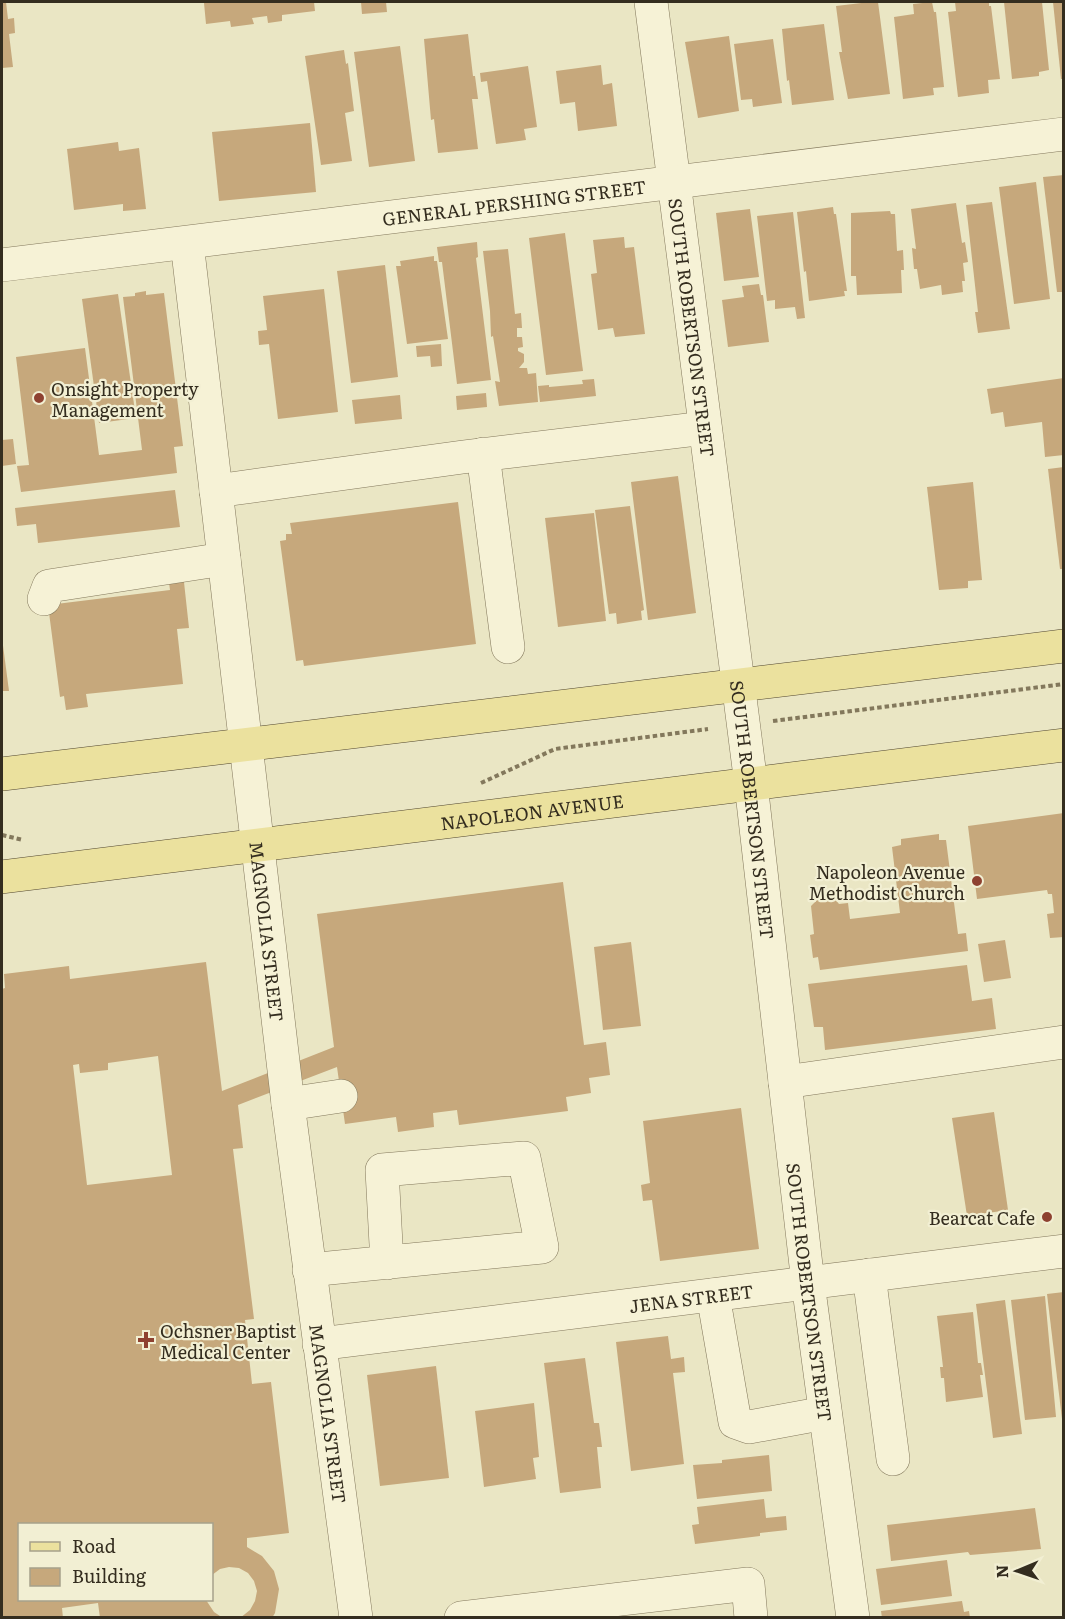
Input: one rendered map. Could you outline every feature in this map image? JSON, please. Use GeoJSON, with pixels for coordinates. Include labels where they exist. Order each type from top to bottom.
{"type":"FeatureCollection","features":[{"type":"Feature","properties":{"kind":"main road"},"geometry":{"type":"LineString","coordinates":[[2,774],[1064,646]]}},
{"type":"Feature","properties":{"kind":"main road","name":"NAPOLEON AVENUE"},"geometry":{"type":"LineString","coordinates":[[2,877],[1064,745]]}},
{"type":"Feature","properties":{"kind":"street","name":"SOUTH ROBERTSON STREET"},"geometry":{"type":"LineString","coordinates":[[651,2],[751,784],[808,1283],[853,1617]]}},
{"type":"Feature","properties":{"kind":"street","name":"GENERAL PERSHING STREET"},"geometry":{"type":"LineString","coordinates":[[2,265],[1064,134]]}},
{"type":"Feature","properties":{"kind":"street","name":"MAGNOLIA STREET"},"geometry":{"type":"LineString","coordinates":[[187,243],[288,1104],[357,1617]]}},
{"type":"Feature","properties":{"kind":"street"},"geometry":{"type":"LineString","coordinates":[[216,491],[483,454],[705,428]]}},
{"type":"Feature","properties":{"kind":"street"},"geometry":{"type":"LineString","coordinates":[[483,454],[508,647]]}},
{"type":"Feature","properties":{"kind":"street"},"geometry":{"type":"LineString","coordinates":[[44,599],[49,586],[224,559]]}},
{"type":"Feature","properties":{"kind":"street"},"geometry":{"type":"LineString","coordinates":[[785,1082],[1064,1042]]}},
{"type":"Feature","properties":{"kind":"street"},"geometry":{"type":"LineString","coordinates":[[288,1104],[341,1096]]}},
{"type":"Feature","properties":{"kind":"street"},"geometry":{"type":"LineString","coordinates":[[309,1270],[387,1263],[542,1247],[524,1158],[382,1170],[387,1263]]}},
{"type":"Feature","properties":{"kind":"street","name":"JENA STREET"},"geometry":{"type":"LineString","coordinates":[[319,1344],[1064,1251]]}},
{"type":"Feature","properties":{"kind":"street"},"geometry":{"type":"LineString","coordinates":[[868,1275],[892,1459]]}},
{"type":"Feature","properties":{"kind":"street"},"geometry":{"type":"LineString","coordinates":[[713,1295],[735,1422],[749,1427],[825,1413]]}},
{"type":"Feature","properties":{"kind":"street"},"geometry":{"type":"LineString","coordinates":[[461,1617],[748,1584],[751,1617]]}},
{"type":"Feature","properties":{"kind":"path"},"geometry":{"type":"LineString","coordinates":[[766,722],[1064,684]]}},
{"type":"Feature","properties":{"kind":"path"},"geometry":{"type":"LineString","coordinates":[[472,788],[555,749],[708,729]]}},
{"type":"Feature","properties":{"kind":"building"},"geometry":{"type":"Polygon","coordinates":[[[2,2],[6,2],[8,19],[14,18],[15,33],[9,34],[13,67],[2,68],[2,2]]]}},
{"type":"Feature","properties":{"kind":"building"},"geometry":{"type":"Polygon","coordinates":[[[314,2],[315,11],[282,15],[282,21],[268,23],[267,16],[252,18],[254,24],[231,27],[230,21],[206,24],[204,3],[314,2]]]}},
{"type":"Feature","properties":{"kind":"building"},"geometry":{"type":"Polygon","coordinates":[[[361,2],[386,2],[387,12],[362,14],[361,2]]]}},
{"type":"Feature","properties":{"kind":"building"},"geometry":{"type":"Polygon","coordinates":[[[878,2],[890,94],[848,99],[839,52],[842,52],[836,6],[878,2]]]}},
{"type":"Feature","properties":{"kind":"building"},"geometry":{"type":"Polygon","coordinates":[[[932,2],[934,12],[936,12],[944,87],[933,88],[934,95],[903,99],[894,17],[914,14],[913,4],[932,2]]]}},
{"type":"Feature","properties":{"kind":"building"},"geometry":{"type":"Polygon","coordinates":[[[955,2],[989,2],[991,6],[1000,79],[988,80],[989,93],[958,97],[948,12],[956,11],[955,2]]]}},
{"type":"Feature","properties":{"kind":"building"},"geometry":{"type":"Polygon","coordinates":[[[1004,2],[1042,2],[1049,70],[1039,72],[1039,76],[1012,79],[1004,2]]]}},
{"type":"Feature","properties":{"kind":"building"},"geometry":{"type":"Polygon","coordinates":[[[1053,2],[1064,2],[1064,79],[1061,79],[1053,2]]]}},
{"type":"Feature","properties":{"kind":"building"},"geometry":{"type":"Polygon","coordinates":[[[824,24],[834,100],[792,105],[789,80],[787,81],[782,29],[824,24]]]}},
{"type":"Feature","properties":{"kind":"building"},"geometry":{"type":"Polygon","coordinates":[[[468,34],[478,99],[472,99],[478,149],[438,153],[434,119],[431,120],[424,39],[468,34]]]}},
{"type":"Feature","properties":{"kind":"building"},"geometry":{"type":"Polygon","coordinates":[[[729,36],[739,111],[698,118],[685,42],[729,36]]]}},
{"type":"Feature","properties":{"kind":"building"},"geometry":{"type":"Polygon","coordinates":[[[773,39],[782,103],[753,107],[752,99],[741,100],[734,44],[773,39]]]}},
{"type":"Feature","properties":{"kind":"building"},"geometry":{"type":"Polygon","coordinates":[[[400,46],[415,161],[369,167],[354,52],[400,46]]]}},
{"type":"Feature","properties":{"kind":"building"},"geometry":{"type":"Polygon","coordinates":[[[344,50],[346,64],[348,63],[354,111],[345,113],[352,161],[321,165],[305,56],[344,50]]]}},
{"type":"Feature","properties":{"kind":"building"},"geometry":{"type":"Polygon","coordinates":[[[601,65],[603,85],[612,83],[617,126],[578,131],[575,102],[560,104],[556,71],[601,65]]]}},
{"type":"Feature","properties":{"kind":"building"},"geometry":{"type":"Polygon","coordinates":[[[528,66],[537,127],[524,129],[526,140],[496,144],[487,81],[481,82],[480,73],[528,66]]]}},
{"type":"Feature","properties":{"kind":"building"},"geometry":{"type":"Polygon","coordinates":[[[310,123],[316,192],[219,201],[212,132],[310,123]]]}},
{"type":"Feature","properties":{"kind":"building"},"geometry":{"type":"Polygon","coordinates":[[[118,142],[119,151],[139,148],[146,209],[123,211],[123,204],[74,210],[67,149],[118,142]]]}},
{"type":"Feature","properties":{"kind":"building"},"geometry":{"type":"Polygon","coordinates":[[[1064,175],[1064,292],[1057,292],[1043,177],[1064,175]]]}},
{"type":"Feature","properties":{"kind":"building"},"geometry":{"type":"Polygon","coordinates":[[[1036,182],[1050,299],[1014,304],[999,187],[1036,182]]]}},
{"type":"Feature","properties":{"kind":"building"},"geometry":{"type":"Polygon","coordinates":[[[992,202],[1010,329],[978,333],[975,312],[978,312],[966,205],[992,202]]]}},
{"type":"Feature","properties":{"kind":"building"},"geometry":{"type":"Polygon","coordinates":[[[956,203],[962,243],[965,242],[968,262],[963,263],[965,281],[962,281],[963,292],[942,295],[941,285],[920,289],[917,269],[914,269],[912,248],[916,249],[911,209],[956,203]]]}},
{"type":"Feature","properties":{"kind":"building"},"geometry":{"type":"Polygon","coordinates":[[[833,207],[834,214],[836,214],[847,291],[844,291],[845,296],[809,301],[797,212],[833,207]]]}},
{"type":"Feature","properties":{"kind":"building"},"geometry":{"type":"Polygon","coordinates":[[[750,209],[759,277],[724,281],[716,213],[750,209]]]}},
{"type":"Feature","properties":{"kind":"building"},"geometry":{"type":"Polygon","coordinates":[[[890,211],[891,214],[895,214],[897,251],[903,250],[902,293],[857,295],[856,276],[851,276],[851,213],[890,211]]]}},
{"type":"Feature","properties":{"kind":"building"},"geometry":{"type":"Polygon","coordinates":[[[793,212],[805,318],[797,319],[795,307],[775,309],[775,300],[767,301],[757,216],[793,212]]]}},
{"type":"Feature","properties":{"kind":"building"},"geometry":{"type":"Polygon","coordinates":[[[565,233],[583,371],[546,375],[529,238],[565,233]]]}},
{"type":"Feature","properties":{"kind":"building"},"geometry":{"type":"Polygon","coordinates":[[[624,237],[625,248],[634,247],[645,334],[615,337],[613,328],[598,330],[591,274],[597,273],[593,240],[624,237]]]}},
{"type":"Feature","properties":{"kind":"building"},"geometry":{"type":"Polygon","coordinates":[[[477,242],[478,257],[476,258],[491,380],[457,384],[442,262],[439,262],[437,247],[477,242]]]}},
{"type":"Feature","properties":{"kind":"building"},"geometry":{"type":"Polygon","coordinates":[[[508,249],[515,314],[521,313],[522,328],[517,328],[517,337],[522,337],[523,347],[518,348],[518,351],[524,354],[524,362],[519,368],[527,368],[528,374],[536,373],[538,402],[499,406],[495,381],[500,382],[493,336],[491,337],[483,251],[508,249]]]}},
{"type":"Feature","properties":{"kind":"building"},"geometry":{"type":"Polygon","coordinates":[[[434,256],[434,261],[437,261],[448,339],[407,344],[396,266],[401,266],[400,261],[434,256]]]}},
{"type":"Feature","properties":{"kind":"building"},"geometry":{"type":"Polygon","coordinates":[[[385,265],[398,377],[351,383],[337,271],[385,265]]]}},
{"type":"Feature","properties":{"kind":"building"},"geometry":{"type":"Polygon","coordinates":[[[759,284],[761,295],[763,295],[769,342],[728,347],[722,300],[744,297],[742,286],[759,284]]]}},
{"type":"Feature","properties":{"kind":"building"},"geometry":{"type":"Polygon","coordinates":[[[324,289],[338,412],[278,419],[269,344],[259,345],[258,331],[267,330],[263,296],[324,289]]]}},
{"type":"Feature","properties":{"kind":"building"},"geometry":{"type":"Polygon","coordinates":[[[146,291],[146,295],[164,293],[183,446],[174,447],[177,473],[21,492],[17,466],[29,465],[16,357],[85,348],[99,455],[142,450],[123,297],[135,296],[135,293],[146,291]]]}},
{"type":"Feature","properties":{"kind":"building"},"geometry":{"type":"Polygon","coordinates":[[[118,294],[136,418],[99,423],[82,299],[118,294]]]}},
{"type":"Feature","properties":{"kind":"building"},"geometry":{"type":"Polygon","coordinates":[[[441,344],[442,366],[431,367],[430,356],[417,357],[416,346],[441,344]]]}},
{"type":"Feature","properties":{"kind":"building"},"geometry":{"type":"Polygon","coordinates":[[[1064,378],[1064,455],[1045,457],[1042,422],[1005,427],[1003,412],[991,414],[987,389],[1064,378]]]}},
{"type":"Feature","properties":{"kind":"building"},"geometry":{"type":"Polygon","coordinates":[[[594,379],[596,396],[540,402],[538,386],[583,384],[582,380],[594,379]]]}},
{"type":"Feature","properties":{"kind":"building"},"geometry":{"type":"Polygon","coordinates":[[[486,393],[487,407],[457,410],[456,396],[486,393]]]}},
{"type":"Feature","properties":{"kind":"building"},"geometry":{"type":"Polygon","coordinates":[[[400,395],[402,419],[355,424],[352,400],[400,395]]]}},
{"type":"Feature","properties":{"kind":"building"},"geometry":{"type":"Polygon","coordinates":[[[13,439],[16,464],[2,466],[2,440],[13,439]]]}},
{"type":"Feature","properties":{"kind":"building"},"geometry":{"type":"Polygon","coordinates":[[[1064,467],[1064,569],[1060,569],[1048,469],[1064,467]]]}},
{"type":"Feature","properties":{"kind":"building"},"geometry":{"type":"Polygon","coordinates":[[[678,476],[696,613],[648,620],[631,482],[678,476]]]}},
{"type":"Feature","properties":{"kind":"building"},"geometry":{"type":"Polygon","coordinates":[[[973,482],[982,580],[968,581],[968,588],[939,590],[927,487],[973,482]]]}},
{"type":"Feature","properties":{"kind":"building"},"geometry":{"type":"Polygon","coordinates":[[[175,490],[180,527],[38,543],[36,524],[17,526],[15,508],[175,490]]]}},
{"type":"Feature","properties":{"kind":"building"},"geometry":{"type":"Polygon","coordinates":[[[458,502],[476,644],[304,666],[303,660],[296,661],[280,541],[286,540],[286,534],[292,534],[290,523],[458,502]]]}},
{"type":"Feature","properties":{"kind":"building"},"geometry":{"type":"Polygon","coordinates":[[[630,506],[644,610],[641,611],[642,620],[617,624],[616,613],[609,614],[595,510],[630,506]]]}},
{"type":"Feature","properties":{"kind":"building"},"geometry":{"type":"Polygon","coordinates":[[[594,513],[606,621],[558,627],[545,518],[594,513]]]}},
{"type":"Feature","properties":{"kind":"building"},"geometry":{"type":"Polygon","coordinates":[[[183,573],[189,628],[177,629],[183,684],[86,694],[88,707],[66,710],[64,696],[60,697],[48,605],[170,590],[168,575],[183,573]]]}},
{"type":"Feature","properties":{"kind":"building"},"geometry":{"type":"Polygon","coordinates":[[[2,638],[9,691],[2,691],[2,638]]]}},
{"type":"Feature","properties":{"kind":"building"},"geometry":{"type":"Polygon","coordinates":[[[1064,813],[1064,937],[1050,938],[1047,914],[1054,913],[1052,894],[1048,894],[1047,890],[977,899],[968,826],[1064,813]]]}},
{"type":"Feature","properties":{"kind":"building"},"geometry":{"type":"Polygon","coordinates":[[[939,834],[939,840],[946,840],[958,934],[966,933],[968,951],[820,970],[818,957],[813,958],[810,935],[814,934],[811,906],[818,899],[833,897],[839,904],[848,903],[850,919],[900,913],[892,847],[901,845],[901,839],[939,834]]]}},
{"type":"Feature","properties":{"kind":"building","name":"Ochsner Baptist Medical Center"},"geometry":{"type":"Polygon","coordinates":[[[563,882],[584,1045],[606,1042],[610,1075],[589,1078],[591,1093],[566,1097],[568,1111],[459,1125],[457,1110],[433,1113],[434,1127],[398,1132],[396,1117],[345,1124],[337,1067],[238,1105],[243,1148],[233,1149],[254,1319],[245,1320],[252,1384],[271,1382],[289,1533],[247,1538],[247,1547],[262,1556],[274,1571],[279,1589],[272,1618],[240,1618],[250,1610],[257,1591],[248,1573],[239,1568],[220,1569],[213,1574],[213,1523],[18,1523],[18,1601],[207,1601],[214,1612],[223,1618],[100,1618],[98,1603],[62,1608],[63,1618],[2,1618],[2,989],[5,988],[4,974],[69,966],[70,979],[206,962],[222,1091],[334,1047],[317,914],[563,882]],[[158,1056],[108,1063],[108,1070],[80,1073],[79,1064],[73,1065],[87,1185],[172,1175],[158,1056]]]}},
{"type":"Feature","properties":{"kind":"building"},"geometry":{"type":"Polygon","coordinates":[[[1005,940],[1011,978],[984,982],[978,944],[1005,940]]]}},
{"type":"Feature","properties":{"kind":"building"},"geometry":{"type":"Polygon","coordinates":[[[631,942],[641,1026],[603,1030],[594,947],[631,942]]]}},
{"type":"Feature","properties":{"kind":"building"},"geometry":{"type":"Polygon","coordinates":[[[967,965],[972,1001],[992,998],[996,1029],[825,1050],[823,1027],[814,1027],[808,984],[967,965]]]}},
{"type":"Feature","properties":{"kind":"building"},"geometry":{"type":"Polygon","coordinates":[[[741,1108],[759,1249],[660,1261],[652,1200],[643,1201],[641,1185],[650,1183],[643,1121],[741,1108]]]}},
{"type":"Feature","properties":{"kind":"building"},"geometry":{"type":"Polygon","coordinates":[[[994,1112],[1008,1210],[967,1216],[952,1118],[994,1112]]]}},
{"type":"Feature","properties":{"kind":"building"},"geometry":{"type":"Polygon","coordinates":[[[1064,1292],[1064,1419],[1062,1419],[1047,1294],[1064,1292]]]}},
{"type":"Feature","properties":{"kind":"building"},"geometry":{"type":"Polygon","coordinates":[[[1045,1296],[1056,1417],[1025,1420],[1011,1300],[1045,1296]]]}},
{"type":"Feature","properties":{"kind":"building"},"geometry":{"type":"Polygon","coordinates":[[[1005,1300],[1022,1434],[993,1438],[976,1304],[1005,1300]]]}},
{"type":"Feature","properties":{"kind":"building"},"geometry":{"type":"Polygon","coordinates":[[[973,1312],[978,1363],[981,1363],[983,1375],[980,1375],[983,1397],[946,1402],[944,1378],[941,1378],[940,1367],[943,1367],[937,1316],[973,1312]]]}},
{"type":"Feature","properties":{"kind":"building"},"geometry":{"type":"Polygon","coordinates":[[[668,1336],[671,1359],[684,1357],[685,1372],[673,1373],[684,1464],[631,1471],[616,1342],[668,1336]]]}},
{"type":"Feature","properties":{"kind":"building"},"geometry":{"type":"Polygon","coordinates":[[[585,1358],[594,1423],[599,1423],[602,1447],[597,1447],[601,1488],[560,1493],[544,1363],[585,1358]]]}},
{"type":"Feature","properties":{"kind":"building"},"geometry":{"type":"Polygon","coordinates":[[[436,1366],[449,1478],[380,1486],[367,1375],[436,1366]]]}},
{"type":"Feature","properties":{"kind":"building"},"geometry":{"type":"Polygon","coordinates":[[[534,1403],[539,1457],[533,1458],[536,1479],[484,1487],[475,1411],[534,1403]]]}},
{"type":"Feature","properties":{"kind":"building"},"geometry":{"type":"Polygon","coordinates":[[[769,1455],[772,1491],[697,1499],[693,1465],[722,1463],[722,1460],[769,1455]]]}},
{"type":"Feature","properties":{"kind":"building"},"geometry":{"type":"Polygon","coordinates":[[[764,1499],[766,1518],[786,1516],[787,1530],[760,1533],[760,1536],[695,1544],[692,1525],[699,1524],[697,1507],[764,1499]]]}},
{"type":"Feature","properties":{"kind":"building"},"geometry":{"type":"Polygon","coordinates":[[[1035,1508],[1041,1549],[970,1555],[968,1552],[891,1561],[887,1525],[1035,1508]]]}},
{"type":"Feature","properties":{"kind":"building"},"geometry":{"type":"Polygon","coordinates":[[[947,1560],[952,1596],[881,1605],[876,1569],[947,1560]]]}},
{"type":"Feature","properties":{"kind":"building"},"geometry":{"type":"Polygon","coordinates":[[[962,1601],[964,1612],[969,1611],[970,1618],[882,1618],[881,1611],[962,1601]]]}},
{"type":"Feature","properties":{"kind":"place","name":"Onsight Property Management"},"geometry":{"type":"Point","coordinates":[39,398]}},
{"type":"Feature","properties":{"kind":"place","name":"Napoleon Avenue Methodist Church"},"geometry":{"type":"Point","coordinates":[977,881]}},
{"type":"Feature","properties":{"kind":"place","name":"Bearcat Cafe"},"geometry":{"type":"Point","coordinates":[1047,1217]}},
{"type":"Feature","properties":{"kind":"place","name":"Ochsner Baptist Medical Center"},"geometry":{"type":"Point","coordinates":[146,1340]}}]}
